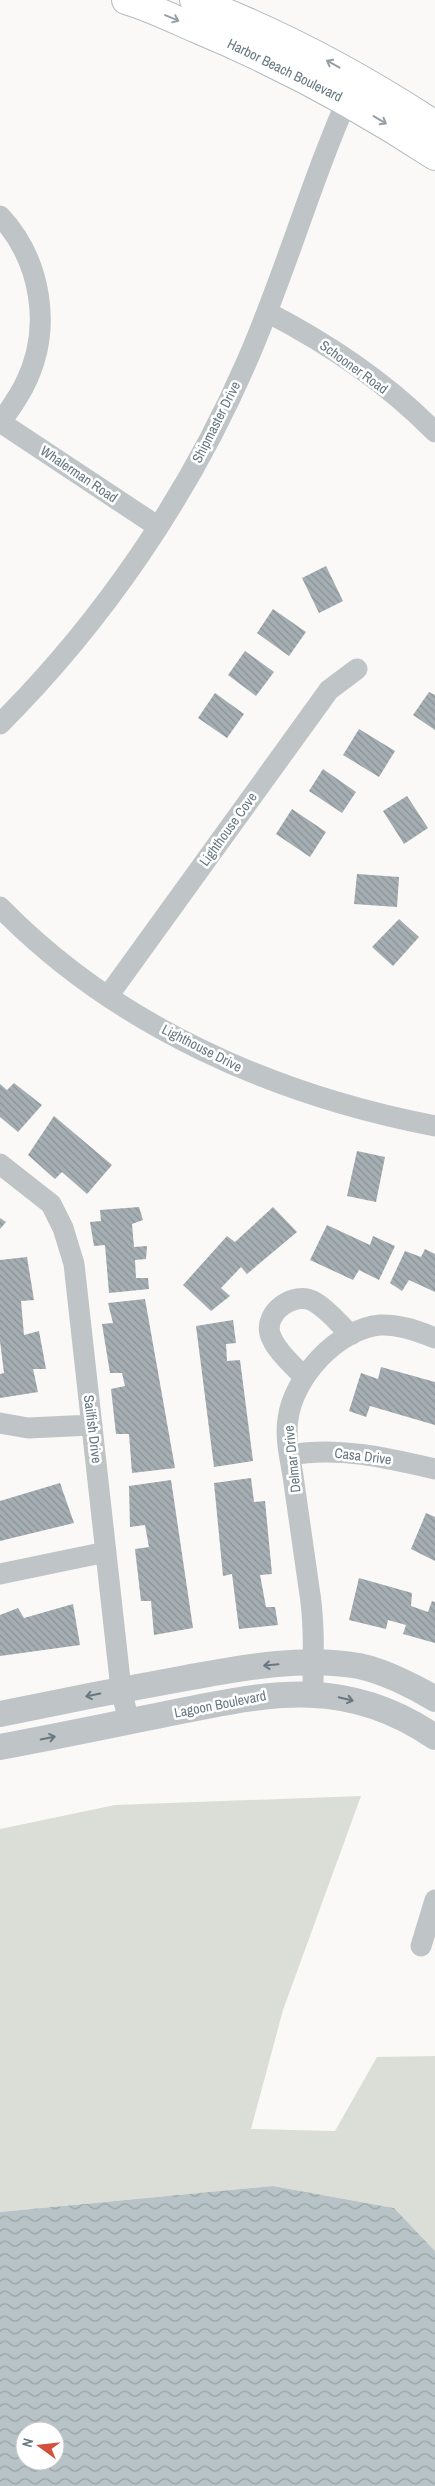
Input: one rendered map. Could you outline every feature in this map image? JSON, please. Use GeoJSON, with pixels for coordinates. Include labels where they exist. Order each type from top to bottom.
{"type":"FeatureCollection","features":[{"type":"Feature","properties":{"kind":"main road","name":"Harbor Beach Boulevard"},"geometry":{"type":"LineString","coordinates":[[126,0],[248,50],[352,89],[435,125]]}},
{"type":"Feature","properties":{"kind":"main road","name":"Harbor Beach Boulevard"},"geometry":{"type":"LineString","coordinates":[[194,0],[302,47],[435,156]]}},
{"type":"Feature","properties":{"kind":"street","name":"Shipmaster Drive"},"geometry":{"type":"LineString","coordinates":[[0,724],[43,681],[72,647],[115,589],[157,526],[212,433],[247,361],[267,312],[352,89]]}},
{"type":"Feature","properties":{"kind":"street"},"geometry":{"type":"LineString","coordinates":[[0,216],[12,228],[30,265],[40,298],[41,316],[34,361],[25,384],[0,422]]}},
{"type":"Feature","properties":{"kind":"street","name":"Schooner Road"},"geometry":{"type":"LineString","coordinates":[[267,312],[307,333],[349,362],[387,390],[435,432]]}},
{"type":"Feature","properties":{"kind":"street","name":"Whalerman Road"},"geometry":{"type":"LineString","coordinates":[[0,422],[157,526]]}},
{"type":"Feature","properties":{"kind":"street","name":"Lighthouse Cove"},"geometry":{"type":"LineString","coordinates":[[108,996],[329,690],[357,669]]}},
{"type":"Feature","properties":{"kind":"street","name":"Lighthouse Drive"},"geometry":{"type":"LineString","coordinates":[[0,907],[61,961],[108,996],[139,1016],[202,1049],[282,1085],[361,1110],[435,1126]]}},
{"type":"Feature","properties":{"kind":"street","name":"Sailfish Drive"},"geometry":{"type":"LineString","coordinates":[[0,1164],[51,1204],[63,1228],[74,1264],[122,1689],[129,1722]]}},
{"type":"Feature","properties":{"kind":"street"},"geometry":{"type":"LineString","coordinates":[[304,1377],[276,1345],[269,1331],[270,1320],[283,1305],[298,1298],[313,1301],[351,1335]]}},
{"type":"Feature","properties":{"kind":"street","name":"Delmar Drive"},"geometry":{"type":"LineString","coordinates":[[313,1694],[312,1610],[290,1455],[287,1422],[289,1409],[304,1377],[322,1356],[351,1335],[380,1325],[409,1328],[435,1338]]}},
{"type":"Feature","properties":{"kind":"street"},"geometry":{"type":"LineString","coordinates":[[0,1423],[28,1428],[92,1425]]}},
{"type":"Feature","properties":{"kind":"street","name":"Casa Drive"},"geometry":{"type":"LineString","coordinates":[[290,1455],[310,1451],[358,1453],[435,1469]]}},
{"type":"Feature","properties":{"kind":"street"},"geometry":{"type":"LineString","coordinates":[[0,1574],[106,1552]]}},
{"type":"Feature","properties":{"kind":"street"},"geometry":{"type":"LineString","coordinates":[[0,1714],[122,1689],[250,1667],[313,1662],[360,1666],[416,1687],[435,1698]]}},
{"type":"Feature","properties":{"kind":"street","name":"Lagoon Boulevard"},"geometry":{"type":"LineString","coordinates":[[0,1747],[274,1694],[313,1694],[372,1706],[398,1715],[435,1737]]}},
{"type":"Feature","properties":{"kind":"street"},"geometry":{"type":"LineString","coordinates":[[421,1946],[435,1900]]}},
{"type":"Feature","properties":{"kind":"shaded area"},"geometry":{"type":"Polygon","coordinates":[[[361,1796],[283,2010],[251,2129],[335,2131],[377,2057],[435,2056],[435,2251],[394,2208],[273,2186],[0,2212],[0,1829],[115,1805],[361,1796]]]}},
{"type":"Feature","properties":{"kind":"water"},"geometry":{"type":"Polygon","coordinates":[[[273,2186],[394,2208],[435,2251],[435,2486],[0,2486],[0,2212],[273,2186]]]}},
{"type":"Feature","properties":{"kind":"building"},"geometry":{"type":"Polygon","coordinates":[[[326,566],[343,601],[319,613],[302,578],[326,566]]]}},
{"type":"Feature","properties":{"kind":"building"},"geometry":{"type":"Polygon","coordinates":[[[273,609],[306,632],[289,656],[257,633],[273,609]]]}},
{"type":"Feature","properties":{"kind":"building"},"geometry":{"type":"Polygon","coordinates":[[[245,651],[274,672],[256,696],[228,675],[245,651]]]}},
{"type":"Feature","properties":{"kind":"building"},"geometry":{"type":"Polygon","coordinates":[[[429,692],[435,695],[435,730],[413,715],[429,692]]]}},
{"type":"Feature","properties":{"kind":"building"},"geometry":{"type":"Polygon","coordinates":[[[215,693],[244,714],[227,738],[198,718],[215,693]]]}},
{"type":"Feature","properties":{"kind":"building"},"geometry":{"type":"Polygon","coordinates":[[[359,729],[395,751],[379,777],[343,755],[359,729]]]}},
{"type":"Feature","properties":{"kind":"building"},"geometry":{"type":"Polygon","coordinates":[[[323,769],[356,792],[342,813],[309,791],[323,769]]]}},
{"type":"Feature","properties":{"kind":"building"},"geometry":{"type":"Polygon","coordinates":[[[407,796],[428,828],[404,844],[383,811],[407,796]]]}},
{"type":"Feature","properties":{"kind":"building"},"geometry":{"type":"Polygon","coordinates":[[[292,809],[326,832],[310,857],[276,834],[292,809]]]}},
{"type":"Feature","properties":{"kind":"building"},"geometry":{"type":"Polygon","coordinates":[[[357,874],[399,877],[397,907],[354,904],[357,874]]]}},
{"type":"Feature","properties":{"kind":"building"},"geometry":{"type":"Polygon","coordinates":[[[399,919],[419,937],[393,966],[372,947],[399,919]]]}},
{"type":"Feature","properties":{"kind":"building"},"geometry":{"type":"Polygon","coordinates":[[[14,1083],[42,1105],[18,1132],[0,1117],[0,1084],[7,1090],[14,1083]]]}},
{"type":"Feature","properties":{"kind":"building"},"geometry":{"type":"Polygon","coordinates":[[[54,1116],[112,1165],[87,1194],[62,1172],[55,1179],[28,1155],[54,1116]]]}},
{"type":"Feature","properties":{"kind":"building"},"geometry":{"type":"Polygon","coordinates":[[[357,1151],[385,1157],[376,1202],[347,1196],[357,1151]]]}},
{"type":"Feature","properties":{"kind":"building"},"geometry":{"type":"Polygon","coordinates":[[[139,1207],[143,1220],[132,1224],[134,1247],[147,1246],[146,1259],[135,1260],[136,1278],[148,1278],[149,1289],[109,1293],[105,1245],[94,1246],[90,1222],[101,1221],[100,1210],[139,1207]]]}},
{"type":"Feature","properties":{"kind":"building"},"geometry":{"type":"Polygon","coordinates":[[[273,1207],[297,1232],[247,1274],[241,1267],[221,1288],[230,1296],[211,1311],[183,1285],[227,1236],[235,1242],[273,1207]]]}},
{"type":"Feature","properties":{"kind":"building"},"geometry":{"type":"Polygon","coordinates":[[[0,1218],[6,1222],[0,1229],[0,1218]]]}},
{"type":"Feature","properties":{"kind":"building"},"geometry":{"type":"Polygon","coordinates":[[[327,1225],[370,1245],[373,1236],[395,1246],[379,1280],[359,1270],[353,1280],[310,1260],[327,1225]]]}},
{"type":"Feature","properties":{"kind":"building"},"geometry":{"type":"Polygon","coordinates":[[[425,1249],[435,1254],[435,1292],[409,1280],[402,1291],[390,1283],[405,1251],[421,1257],[425,1249]]]}},
{"type":"Feature","properties":{"kind":"building"},"geometry":{"type":"Polygon","coordinates":[[[27,1257],[34,1300],[21,1301],[24,1335],[39,1331],[46,1369],[33,1369],[38,1392],[0,1398],[0,1374],[4,1373],[0,1341],[0,1260],[27,1257]]]}},
{"type":"Feature","properties":{"kind":"building"},"geometry":{"type":"Polygon","coordinates":[[[145,1299],[175,1468],[132,1473],[129,1434],[116,1434],[111,1389],[125,1386],[122,1373],[110,1373],[102,1324],[113,1323],[108,1303],[145,1299]]]}},
{"type":"Feature","properties":{"kind":"building"},"geometry":{"type":"Polygon","coordinates":[[[233,1320],[236,1343],[226,1344],[227,1361],[240,1360],[253,1461],[214,1467],[196,1326],[233,1320]]]}},
{"type":"Feature","properties":{"kind":"building"},"geometry":{"type":"Polygon","coordinates":[[[381,1367],[435,1382],[435,1425],[370,1406],[366,1417],[349,1411],[361,1373],[378,1379],[381,1367]]]}},
{"type":"Feature","properties":{"kind":"building"},"geometry":{"type":"Polygon","coordinates":[[[251,1478],[254,1502],[265,1501],[272,1574],[260,1575],[266,1607],[275,1607],[278,1625],[239,1629],[232,1574],[223,1576],[214,1483],[251,1478]]]}},
{"type":"Feature","properties":{"kind":"building"},"geometry":{"type":"Polygon","coordinates":[[[171,1480],[193,1628],[154,1635],[151,1601],[141,1601],[135,1549],[149,1547],[145,1525],[130,1527],[129,1486],[171,1480]]]}},
{"type":"Feature","properties":{"kind":"building"},"geometry":{"type":"Polygon","coordinates":[[[60,1483],[74,1523],[0,1541],[0,1501],[60,1483]]]}},
{"type":"Feature","properties":{"kind":"building"},"geometry":{"type":"Polygon","coordinates":[[[426,1513],[435,1517],[435,1561],[411,1549],[426,1513]]]}},
{"type":"Feature","properties":{"kind":"building"},"geometry":{"type":"Polygon","coordinates":[[[359,1578],[412,1593],[411,1606],[428,1612],[432,1601],[435,1602],[435,1643],[403,1634],[406,1625],[388,1620],[386,1629],[349,1620],[359,1578]]]}},
{"type":"Feature","properties":{"kind":"building"},"geometry":{"type":"Polygon","coordinates":[[[73,1604],[80,1645],[0,1656],[0,1615],[18,1608],[24,1618],[73,1604]]]}}]}
